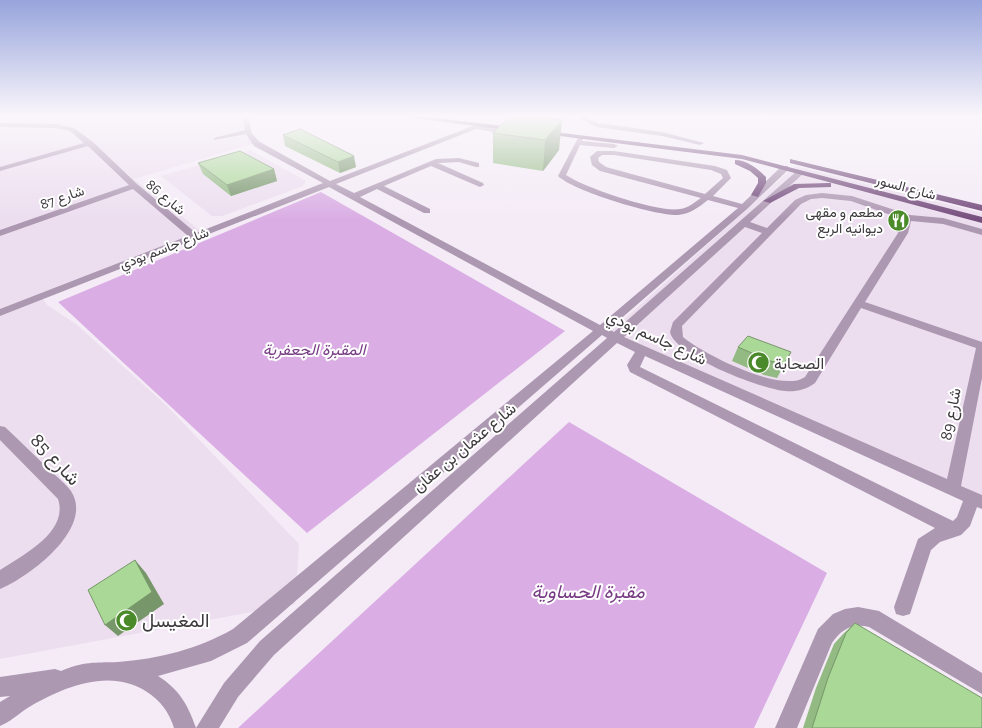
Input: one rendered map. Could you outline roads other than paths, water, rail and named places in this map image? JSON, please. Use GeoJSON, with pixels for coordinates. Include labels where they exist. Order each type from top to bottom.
{"type":"FeatureCollection","features":[{"type":"Feature","properties":{"kind":"main road"},"geometry":{"type":"LineString","coordinates":[[691,151],[731,160],[753,169],[763,179],[755,195]]}},
{"type":"Feature","properties":{"kind":"main road","name":"شارع السور"},"geometry":{"type":"LineString","coordinates":[[699,151],[785,164],[889,185],[982,208]]}},
{"type":"Feature","properties":{"kind":"main road","name":"شارع السور"},"geometry":{"type":"LineString","coordinates":[[741,151],[785,164]]}},
{"type":"Feature","properties":{"kind":"main road"},"geometry":{"type":"LineString","coordinates":[[785,164],[801,170],[889,185]]}},
{"type":"Feature","properties":{"kind":"main road","name":"شارع السور"},"geometry":{"type":"LineString","coordinates":[[801,170],[982,220]]}},
{"type":"Feature","properties":{"kind":"main road"},"geometry":{"type":"LineString","coordinates":[[767,201],[797,186],[821,184],[920,204]]}},
{"type":"Feature","properties":{"kind":"street"},"geometry":{"type":"LineString","coordinates":[[1,168],[62,151]]}},
{"type":"Feature","properties":{"kind":"street","name":"شارع 86"},"geometry":{"type":"LineString","coordinates":[[98,151],[134,186],[194,236]]}},
{"type":"Feature","properties":{"kind":"street","name":"شارع جاسم بودي"},"geometry":{"type":"LineString","coordinates":[[269,151],[609,334],[977,499]]}},
{"type":"Feature","properties":{"kind":"street"},"geometry":{"type":"LineString","coordinates":[[328,184],[413,151]]}},
{"type":"Feature","properties":{"kind":"street"},"geometry":{"type":"LineString","coordinates":[[574,151],[562,176],[574,184],[664,211],[680,212],[709,196],[727,178],[724,172],[712,168],[614,153],[600,153],[594,157],[595,163],[603,169],[709,196],[744,207]]}},
{"type":"Feature","properties":{"kind":"street"},"geometry":{"type":"LineString","coordinates":[[352,197],[431,163],[450,159],[476,165]]}},
{"type":"Feature","properties":{"kind":"street"},"geometry":{"type":"LineString","coordinates":[[431,163],[480,185]]}},
{"type":"Feature","properties":{"kind":"street","name":"شارع عثمان بن عفان"},"geometry":{"type":"LineString","coordinates":[[207,728],[231,690],[267,648],[609,334],[744,207],[785,164]]}},
{"type":"Feature","properties":{"kind":"street","name":"شارع عثمان بن عفان"},"geometry":{"type":"LineString","coordinates":[[115,672],[184,661],[218,649],[240,636],[743,223],[801,170]]}},
{"type":"Feature","properties":{"kind":"street","name":"شارع جاسم بودي"},"geometry":{"type":"LineString","coordinates":[[0,313],[328,184]]}},
{"type":"Feature","properties":{"kind":"street","name":"شارع 87"},"geometry":{"type":"LineString","coordinates":[[0,233],[134,186]]}},
{"type":"Feature","properties":{"kind":"street"},"geometry":{"type":"LineString","coordinates":[[377,186],[427,211]]}},
{"type":"Feature","properties":{"kind":"street"},"geometry":{"type":"LineString","coordinates":[[907,217],[903,234],[810,380],[801,385],[786,386],[763,382],[686,347],[675,334],[678,325],[798,202],[809,197],[829,196],[860,201],[907,217],[940,220],[982,232]]}},
{"type":"Feature","properties":{"kind":"street"},"geometry":{"type":"LineString","coordinates":[[743,223],[769,232]]}},
{"type":"Feature","properties":{"kind":"street"},"geometry":{"type":"LineString","coordinates":[[858,303],[982,346]]}},
{"type":"Feature","properties":{"kind":"street","name":"شارع 89"},"geometry":{"type":"LineString","coordinates":[[953,488],[982,346]]}},
{"type":"Feature","properties":{"kind":"street"},"geometry":{"type":"LineString","coordinates":[[642,350],[633,366],[634,369],[955,530]]}},
{"type":"Feature","properties":{"kind":"street","name":"شارع 85"},"geometry":{"type":"LineString","coordinates":[[0,430],[65,495],[69,505],[66,522],[52,542],[0,580]]}},
{"type":"Feature","properties":{"kind":"street"},"geometry":{"type":"LineString","coordinates":[[903,607],[924,545],[936,536],[955,530],[964,521],[977,499]]}},
{"type":"Feature","properties":{"kind":"street"},"geometry":{"type":"LineString","coordinates":[[786,728],[825,636],[833,625],[846,618],[863,616],[872,618],[982,684]]}},
{"type":"Feature","properties":{"kind":"street"},"geometry":{"type":"LineString","coordinates":[[0,715],[44,688],[89,672]]}},
{"type":"Feature","properties":{"kind":"street"},"geometry":{"type":"LineString","coordinates":[[0,687],[89,672],[115,672],[138,676],[158,686],[173,702],[185,728]]}},
{"type":"Feature","properties":{"kind":"place","name":"مطعم و مقهى ديوانيه الربع"},"geometry":{"type":"Point","coordinates":[899,220]}},
{"type":"Feature","properties":{"kind":"place","name":"الصحابة"},"geometry":{"type":"Point","coordinates":[758,363]}},
{"type":"Feature","properties":{"kind":"place","name":"المغيسل"},"geometry":{"type":"Point","coordinates":[126,620]}},
{"type":"Feature","properties":{"kind":"park label","name":"المقبرة الجعفرية"},"geometry":{"type":"Point","coordinates":[314,349]}},
{"type":"Feature","properties":{"kind":"park label","name":"مقبرة الحساوية"},"geometry":{"type":"Point","coordinates":[588,591]}}]}
